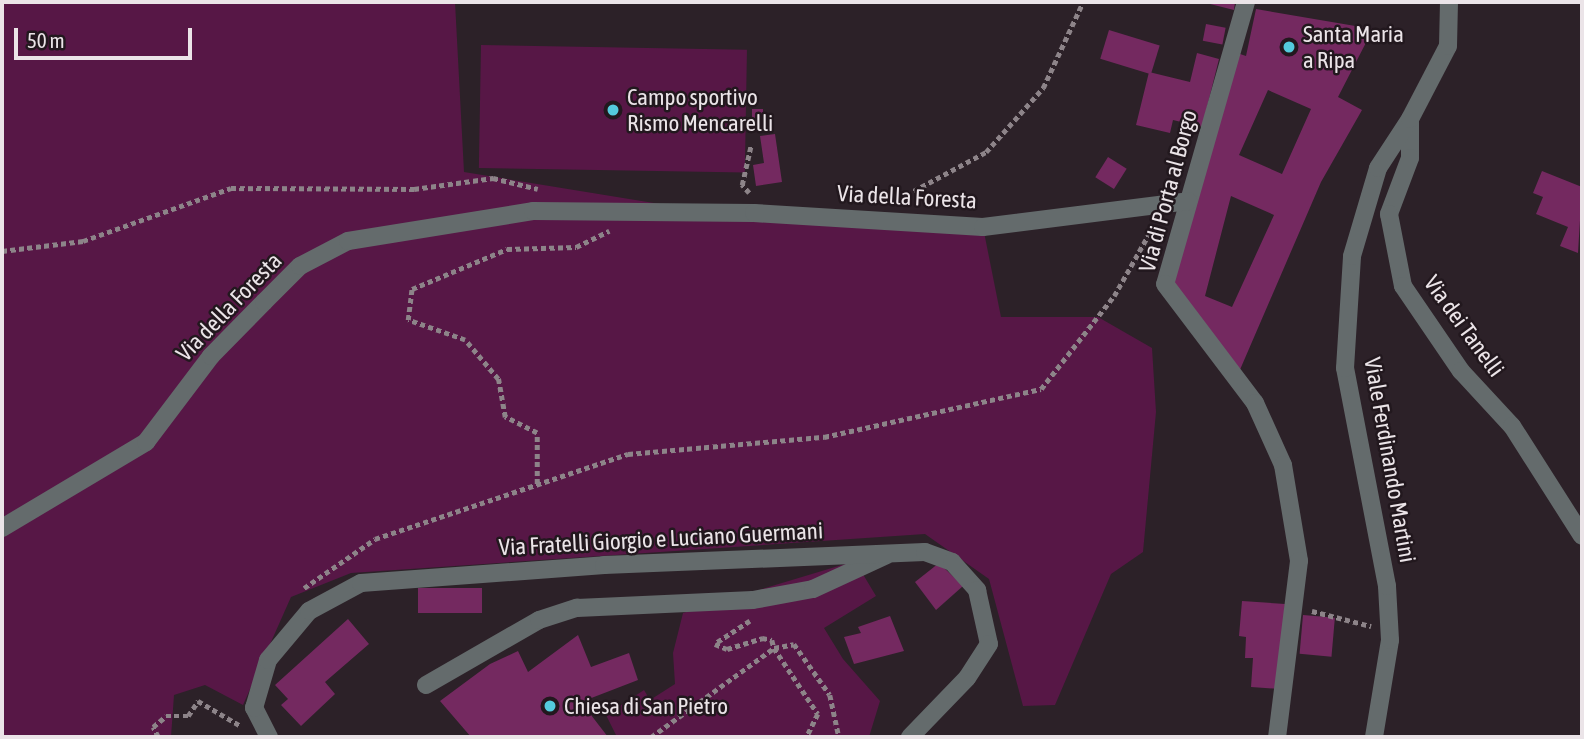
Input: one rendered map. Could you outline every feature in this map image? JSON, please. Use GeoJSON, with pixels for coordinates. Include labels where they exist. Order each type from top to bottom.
{"type":"FeatureCollection","features":[{"type":"Feature","properties":{"kind":"street","name":"Via di Porta al Borgo"},"geometry":{"type":"LineString","coordinates":[[1246,2],[1165,284],[1255,403],[1276,442],[1295,526],[1299,561],[1277,737]]}},
{"type":"Feature","properties":{"kind":"street","name":"Viale Ferdinando Martini"},"geometry":{"type":"LineString","coordinates":[[1374,737],[1390,640],[1387,586],[1346,355],[1352,256],[1378,168],[1410,119],[1448,46],[1449,2]]}},
{"type":"Feature","properties":{"kind":"street","name":"Via dei Tanelli"},"geometry":{"type":"LineString","coordinates":[[1410,119],[1410,158],[1389,214],[1403,286],[1461,371],[1512,426],[1582,536]]}},
{"type":"Feature","properties":{"kind":"street","name":"Via della Foresta"},"geometry":{"type":"LineString","coordinates":[[2,528],[146,442],[211,356],[264,302],[300,267],[348,241],[533,211],[621,209],[770,214],[983,227],[1188,201]]}},
{"type":"Feature","properties":{"kind":"street"},"geometry":{"type":"LineString","coordinates":[[426,685],[539,620],[577,608],[753,600],[813,589],[893,552]]}},
{"type":"Feature","properties":{"kind":"street","name":"Via Fratelli Giorgio e Luciano Guermani"},"geometry":{"type":"LineString","coordinates":[[269,737],[254,708],[268,660],[309,611],[361,583],[604,565],[925,552],[952,562],[977,590],[989,644],[967,678],[911,737]]}},
{"type":"Feature","properties":{"kind":"path"},"geometry":{"type":"LineString","coordinates":[[867,198],[906,195],[986,152],[1044,88],[1083,2]]}},
{"type":"Feature","properties":{"kind":"path"},"geometry":{"type":"LineString","coordinates":[[751,145],[742,185],[770,214]]}},
{"type":"Feature","properties":{"kind":"path"},"geometry":{"type":"LineString","coordinates":[[2,251],[83,241],[231,188],[414,189],[493,178],[544,191]]}},
{"type":"Feature","properties":{"kind":"path"},"geometry":{"type":"LineString","coordinates":[[301,590],[375,539],[628,454],[824,437],[1041,389],[1114,296],[1166,203]]}},
{"type":"Feature","properties":{"kind":"path"},"geometry":{"type":"LineString","coordinates":[[537,484],[537,433],[505,417],[498,379],[465,340],[408,320],[412,289],[507,249],[576,247],[608,233],[621,209]]}},
{"type":"Feature","properties":{"kind":"path"},"geometry":{"type":"LineString","coordinates":[[1294,611],[1333,613],[1373,626],[1378,633]]}},
{"type":"Feature","properties":{"kind":"path"},"geometry":{"type":"LineString","coordinates":[[762,615],[715,644],[727,649],[762,638],[772,640],[774,648],[818,714],[807,737]]}},
{"type":"Feature","properties":{"kind":"path"},"geometry":{"type":"LineString","coordinates":[[650,737],[774,648],[794,644],[830,695],[839,737]]}},
{"type":"Feature","properties":{"kind":"path"},"geometry":{"type":"LineString","coordinates":[[158,737],[153,727],[166,716],[188,716],[198,702],[248,732]]}},
{"type":"Feature","properties":{"kind":"shaded area"},"geometry":{"type":"Polygon","coordinates":[[[2,2],[455,2],[464,172],[709,212],[983,227],[1001,317],[1098,317],[1152,348],[1156,412],[1143,552],[1111,574],[1055,705],[1023,706],[989,579],[925,534],[351,573],[291,597],[243,705],[205,685],[174,695],[171,737],[2,737],[2,2]]]}},
{"type":"Feature","properties":{"kind":"shaded area","name":"Campo sportivo Rismo Mencarelli"},"geometry":{"type":"Polygon","coordinates":[[[481,45],[747,50],[745,173],[479,168],[481,45]]]}},
{"type":"Feature","properties":{"kind":"shaded area"},"geometry":{"type":"Polygon","coordinates":[[[855,561],[876,596],[824,628],[843,659],[880,701],[869,737],[617,737],[606,715],[644,690],[650,700],[675,684],[673,653],[683,613],[855,561]]]}},
{"type":"Feature","properties":{"kind":"building"},"geometry":{"type":"Polygon","coordinates":[[[1202,2],[1235,2],[1234,10],[1202,2]]]}},
{"type":"Feature","properties":{"kind":"building"},"geometry":{"type":"Polygon","coordinates":[[[1256,9],[1373,29],[1338,97],[1362,110],[1321,182],[1239,372],[1171,288],[1237,53],[1246,56],[1256,9]],[[1268,90],[1239,155],[1282,174],[1311,109],[1268,90]],[[1231,196],[1205,296],[1232,307],[1274,215],[1231,196]]]}},
{"type":"Feature","properties":{"kind":"building"},"geometry":{"type":"Polygon","coordinates":[[[1206,24],[1226,28],[1222,45],[1203,41],[1206,24]]]}},
{"type":"Feature","properties":{"kind":"building"},"geometry":{"type":"Polygon","coordinates":[[[1109,30],[1160,45],[1151,74],[1100,59],[1109,30]]]}},
{"type":"Feature","properties":{"kind":"building"},"geometry":{"type":"Polygon","coordinates":[[[1197,53],[1219,59],[1202,127],[1173,120],[1170,133],[1136,125],[1149,72],[1190,82],[1197,53]]]}},
{"type":"Feature","properties":{"kind":"building"},"geometry":{"type":"Polygon","coordinates":[[[752,109],[763,109],[763,132],[752,132],[752,109]]]}},
{"type":"Feature","properties":{"kind":"building"},"geometry":{"type":"Polygon","coordinates":[[[775,134],[782,182],[756,186],[753,165],[764,163],[760,136],[775,134]]]}},
{"type":"Feature","properties":{"kind":"building"},"geometry":{"type":"Polygon","coordinates":[[[1108,157],[1127,169],[1114,189],[1095,177],[1108,157]]]}},
{"type":"Feature","properties":{"kind":"building"},"geometry":{"type":"Polygon","coordinates":[[[1542,171],[1582,187],[1578,253],[1560,246],[1568,227],[1536,214],[1543,197],[1533,193],[1542,171]]]}},
{"type":"Feature","properties":{"kind":"building"},"geometry":{"type":"Polygon","coordinates":[[[939,563],[963,586],[936,610],[915,582],[939,563]]]}},
{"type":"Feature","properties":{"kind":"building"},"geometry":{"type":"Polygon","coordinates":[[[418,588],[482,588],[482,613],[418,613],[418,588]]]}},
{"type":"Feature","properties":{"kind":"building"},"geometry":{"type":"Polygon","coordinates":[[[1242,601],[1285,604],[1280,689],[1251,687],[1253,658],[1245,658],[1246,637],[1239,636],[1242,601]]]}},
{"type":"Feature","properties":{"kind":"building"},"geometry":{"type":"Polygon","coordinates":[[[1303,615],[1335,618],[1331,657],[1300,654],[1303,615]]]}},
{"type":"Feature","properties":{"kind":"building"},"geometry":{"type":"Polygon","coordinates":[[[890,616],[904,651],[854,664],[844,637],[861,633],[858,627],[890,616]]]}},
{"type":"Feature","properties":{"kind":"building"},"geometry":{"type":"Polygon","coordinates":[[[348,619],[369,644],[325,682],[335,694],[301,726],[281,705],[288,699],[275,685],[348,619]]]}},
{"type":"Feature","properties":{"kind":"building"},"geometry":{"type":"Polygon","coordinates":[[[578,635],[591,667],[629,653],[638,680],[581,702],[608,737],[471,737],[440,701],[490,664],[518,651],[528,672],[578,635]]]}},
{"type":"Feature","properties":{"kind":"place","name":"Santa Maria a Ripa"},"geometry":{"type":"Point","coordinates":[1289,47]}},
{"type":"Feature","properties":{"kind":"place","name":"Campo sportivo Rismo Mencarelli"},"geometry":{"type":"Point","coordinates":[613,110]}},
{"type":"Feature","properties":{"kind":"place","name":"Chiesa di San Pietro"},"geometry":{"type":"Point","coordinates":[550,706]}}]}
